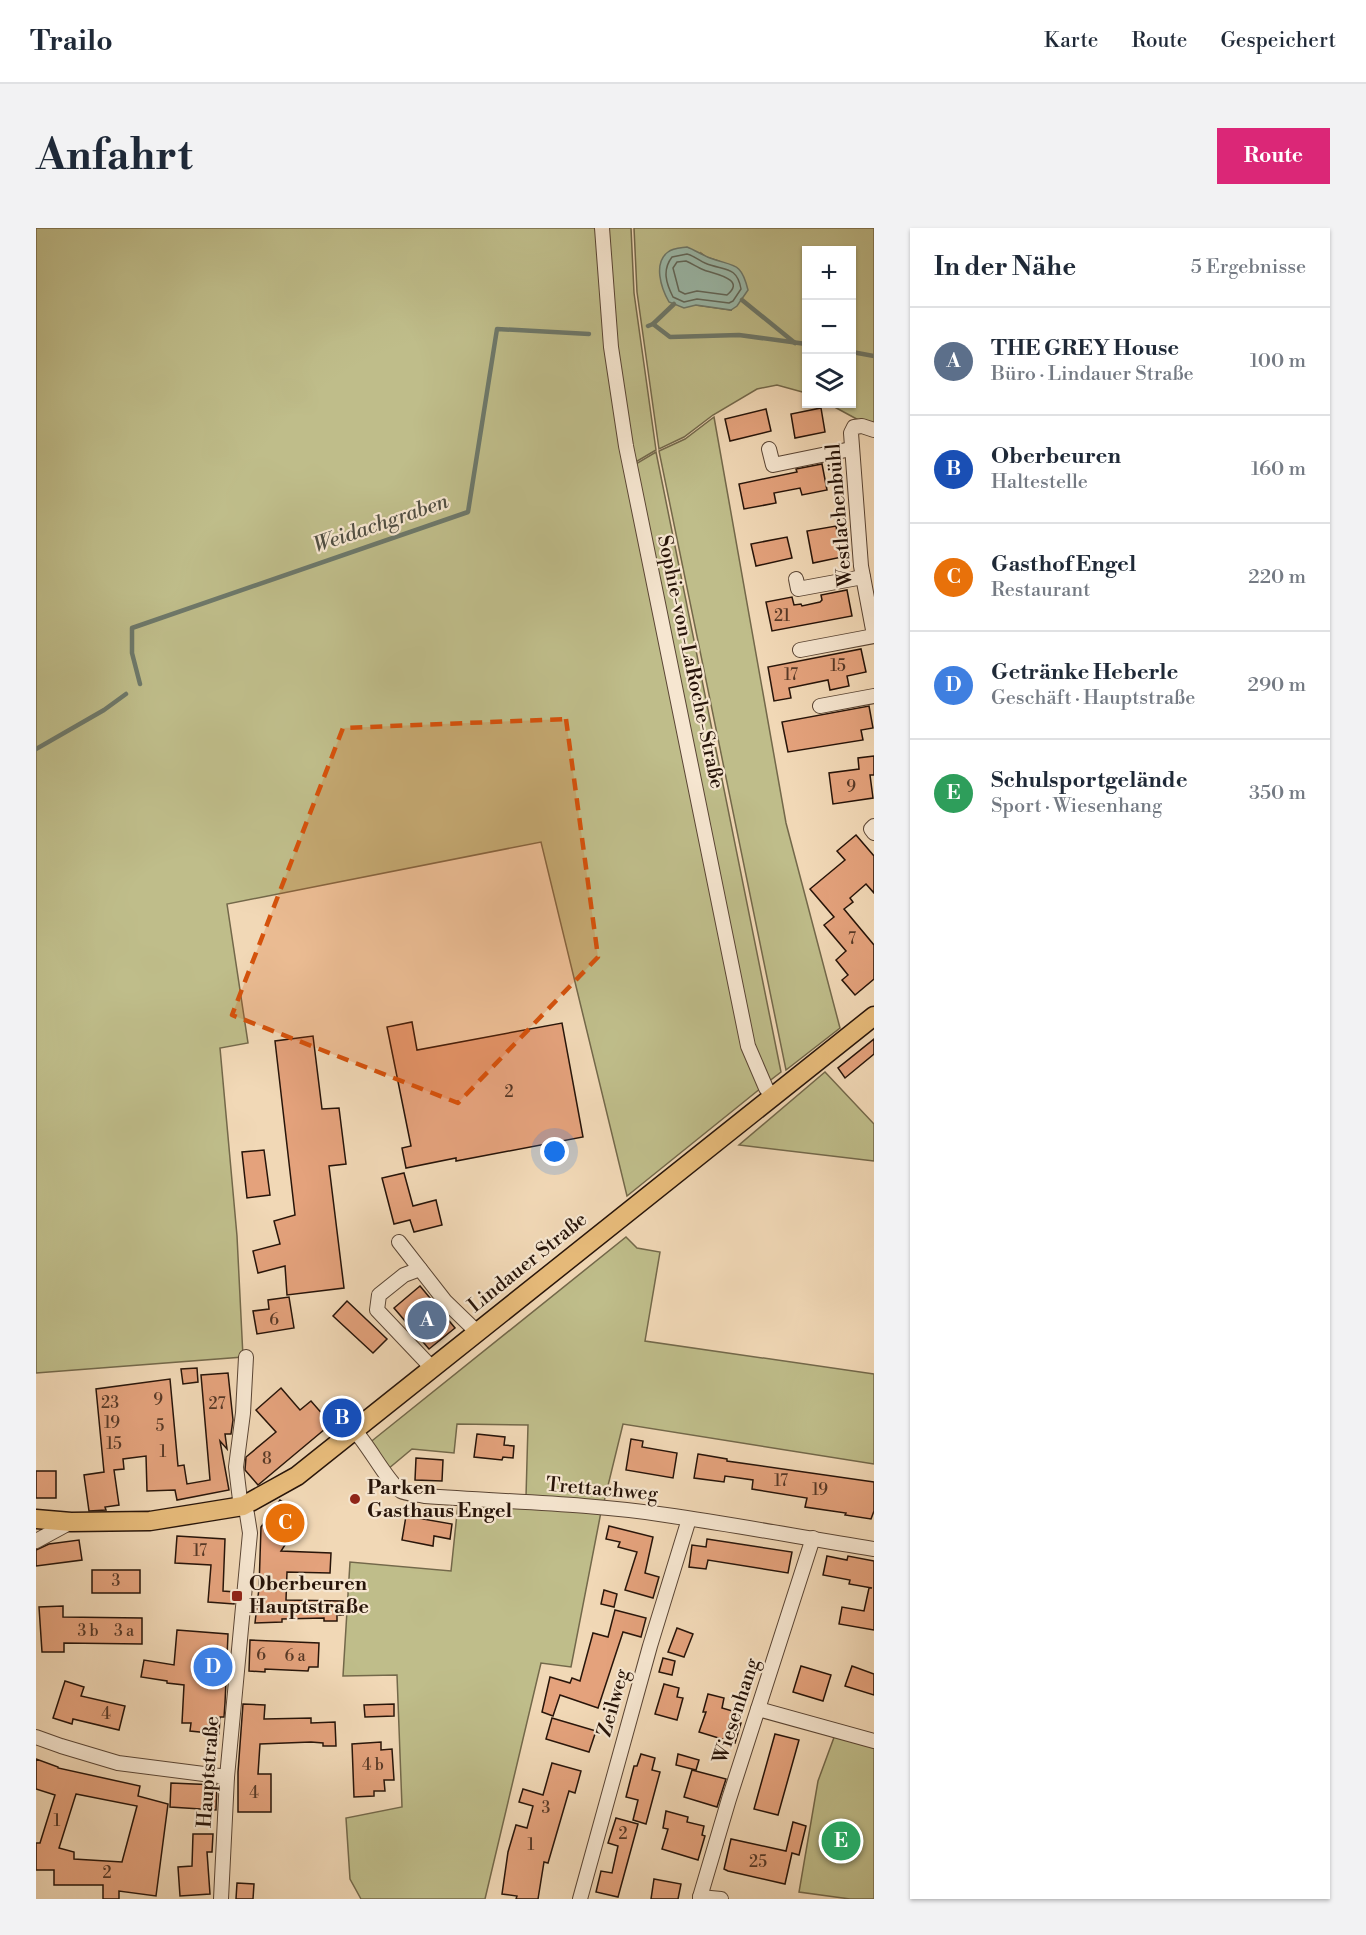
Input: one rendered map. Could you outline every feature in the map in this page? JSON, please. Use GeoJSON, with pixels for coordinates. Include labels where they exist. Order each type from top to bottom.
{"type":"FeatureCollection","features":[{"type":"Feature","properties":{"kind":"main road","name":"Lindauer Straße"},"geometry":{"type":"LineString","coordinates":[[36,1519],[71,1522],[150,1521],[243,1506],[297,1476],[874,1016]]}},
{"type":"Feature","properties":{"kind":"street","name":"Sophie-von-LaRoche-Straße"},"geometry":{"type":"LineString","coordinates":[[602,228],[611,348],[630,467],[748,1046],[766,1088],[773,1097]]}},
{"type":"Feature","properties":{"kind":"street","name":"Westlachenbühl"},"geometry":{"type":"LineString","coordinates":[[874,429],[862,426],[854,428],[851,433],[863,577],[874,635]]}},
{"type":"Feature","properties":{"kind":"street"},"geometry":{"type":"LineString","coordinates":[[769,449],[773,465],[851,448]]}},
{"type":"Feature","properties":{"kind":"street"},"geometry":{"type":"LineString","coordinates":[[796,579],[798,589],[863,577]]}},
{"type":"Feature","properties":{"kind":"street"},"geometry":{"type":"LineString","coordinates":[[800,650],[874,635]]}},
{"type":"Feature","properties":{"kind":"street"},"geometry":{"type":"LineString","coordinates":[[820,706],[874,696]]}},
{"type":"Feature","properties":{"kind":"street"},"geometry":{"type":"LineString","coordinates":[[874,826],[871,829],[874,833]]}},
{"type":"Feature","properties":{"kind":"street"},"geometry":{"type":"LineString","coordinates":[[399,1242],[445,1301],[477,1332]]}},
{"type":"Feature","properties":{"kind":"street"},"geometry":{"type":"LineString","coordinates":[[420,1269],[404,1275],[379,1295],[377,1310],[432,1368]]}},
{"type":"Feature","properties":{"kind":"street","name":"Hauptstraße"},"geometry":{"type":"LineString","coordinates":[[221,1899],[227,1777],[250,1533],[247,1514],[240,1500],[236,1467],[243,1413],[246,1357]]}},
{"type":"Feature","properties":{"kind":"street","name":"Trettachweg"},"geometry":{"type":"LineString","coordinates":[[354,1430],[364,1440],[386,1474],[400,1490],[425,1496],[594,1507],[688,1519],[874,1549]]}},
{"type":"Feature","properties":{"kind":"street","name":"Zeilweg"},"geometry":{"type":"LineString","coordinates":[[580,1899],[650,1646],[688,1519]]}},
{"type":"Feature","properties":{"kind":"street"},"geometry":{"type":"LineString","coordinates":[[36,1540],[71,1522]]}},
{"type":"Feature","properties":{"kind":"street","name":"Wiesenhang"},"geometry":{"type":"LineString","coordinates":[[700,1898],[729,1799],[813,1538]]}},
{"type":"Feature","properties":{"kind":"street"},"geometry":{"type":"LineString","coordinates":[[758,1709],[874,1741]]}},
{"type":"Feature","properties":{"kind":"street"},"geometry":{"type":"LineString","coordinates":[[36,1737],[118,1763],[227,1777]]}},
{"type":"Feature","properties":{"kind":"street"},"geometry":{"type":"LineString","coordinates":[[700,1898],[721,1899]]}},
{"type":"Feature","properties":{"kind":"highlighted area"},"geometry":{"type":"Polygon","coordinates":[[[566,719],[598,957],[458,1103],[232,1015],[343,728],[566,719]]]}},
{"type":"Feature","properties":{"kind":"shaded area"},"geometry":{"type":"Polygon","coordinates":[[[36,228],[597,228],[605,347],[761,1088],[627,1196],[541,842],[227,904],[248,1043],[220,1048],[237,1236],[243,1357],[36,1373],[36,228]]]}},
{"type":"Feature","properties":{"kind":"shaded area"},"geometry":{"type":"Polygon","coordinates":[[[606,228],[631,228],[634,293],[656,450],[634,463],[617,346],[606,228]]]}},
{"type":"Feature","properties":{"kind":"shaded area"},"geometry":{"type":"Polygon","coordinates":[[[634,228],[874,228],[874,427],[836,408],[856,408],[856,246],[802,246],[802,392],[777,385],[757,389],[713,415],[684,437],[659,449],[637,292],[634,228]],[[701,253],[696,305],[731,310],[719,261],[701,253]]]}},
{"type":"Feature","properties":{"kind":"shaded area"},"geometry":{"type":"Polygon","coordinates":[[[714,417],[786,823],[840,1028],[786,1070],[659,451],[685,439],[714,417]]]}},
{"type":"Feature","properties":{"kind":"shaded area"},"geometry":{"type":"Polygon","coordinates":[[[656,452],[781,1072],[768,1082],[753,1046],[634,465],[656,452]]]}},
{"type":"Feature","properties":{"kind":"shaded area"},"geometry":{"type":"Polygon","coordinates":[[[825,1072],[874,1124],[874,1161],[739,1145],[825,1072]]]}},
{"type":"Feature","properties":{"kind":"shaded area"},"geometry":{"type":"Polygon","coordinates":[[[626,1237],[637,1248],[660,1252],[645,1341],[874,1374],[874,1464],[623,1424],[604,1502],[526,1497],[528,1425],[457,1424],[454,1453],[412,1449],[388,1469],[368,1444],[626,1237]]]}},
{"type":"Feature","properties":{"kind":"shaded area"},"geometry":{"type":"Polygon","coordinates":[[[458,1504],[601,1512],[571,1667],[541,1663],[485,1899],[361,1899],[350,1879],[346,1818],[402,1807],[397,1675],[343,1676],[350,1562],[451,1571],[458,1504]]]}},
{"type":"Feature","properties":{"kind":"shaded area"},"geometry":{"type":"Polygon","coordinates":[[[836,1732],[874,1744],[874,1899],[850,1899],[799,1892],[818,1781],[836,1732]]]}},
{"type":"Feature","properties":{"kind":"water"},"geometry":{"type":"Polygon","coordinates":[[[687,247],[710,258],[731,264],[739,270],[748,290],[737,306],[731,310],[696,305],[684,308],[669,302],[661,283],[661,262],[670,251],[687,247]]]}},
{"type":"Feature","properties":{"kind":"building"},"geometry":{"type":"Polygon","coordinates":[[[821,408],[825,432],[795,438],[791,414],[821,408]]]}},
{"type":"Feature","properties":{"kind":"building"},"geometry":{"type":"Polygon","coordinates":[[[766,409],[771,431],[730,441],[725,419],[766,409]]]}},
{"type":"Feature","properties":{"kind":"building"},"geometry":{"type":"Polygon","coordinates":[[[822,464],[827,490],[802,495],[800,488],[774,493],[776,503],[744,509],[739,484],[797,472],[796,469],[822,464]]]}},
{"type":"Feature","properties":{"kind":"building"},"geometry":{"type":"Polygon","coordinates":[[[836,526],[842,557],[813,563],[807,531],[836,526]]]}},
{"type":"Feature","properties":{"kind":"building"},"geometry":{"type":"Polygon","coordinates":[[[787,537],[792,558],[756,566],[751,544],[787,537]]]}},
{"type":"Feature","properties":{"kind":"building"},"geometry":{"type":"Polygon","coordinates":[[[847,590],[852,616],[772,631],[766,602],[792,597],[794,605],[801,604],[802,606],[820,602],[821,595],[847,590]]]}},
{"type":"Feature","properties":{"kind":"building"},"geometry":{"type":"Polygon","coordinates":[[[861,649],[866,672],[847,676],[849,686],[830,690],[828,680],[789,688],[791,698],[774,701],[768,667],[861,649]]]}},
{"type":"Feature","properties":{"kind":"building"},"geometry":{"type":"Polygon","coordinates":[[[869,706],[873,728],[861,730],[863,740],[788,752],[782,722],[869,706]]]}},
{"type":"Feature","properties":{"kind":"building"},"geometry":{"type":"Polygon","coordinates":[[[874,756],[874,775],[870,775],[873,798],[833,804],[829,773],[859,769],[858,758],[874,756]]]}},
{"type":"Feature","properties":{"kind":"building"},"geometry":{"type":"Polygon","coordinates":[[[856,835],[874,856],[874,893],[866,884],[850,898],[853,902],[844,909],[874,945],[874,979],[855,995],[842,980],[848,975],[836,960],[846,951],[824,925],[834,917],[810,889],[845,860],[837,851],[856,835]]]}},
{"type":"Feature","properties":{"kind":"building"},"geometry":{"type":"Polygon","coordinates":[[[412,1022],[417,1050],[562,1023],[583,1137],[406,1168],[402,1148],[411,1146],[387,1027],[412,1022]]]}},
{"type":"Feature","properties":{"kind":"building"},"geometry":{"type":"Polygon","coordinates":[[[313,1036],[322,1109],[339,1108],[346,1164],[329,1166],[344,1288],[287,1295],[285,1266],[258,1273],[253,1251],[280,1244],[274,1221],[295,1215],[275,1041],[313,1036]]]}},
{"type":"Feature","properties":{"kind":"building"},"geometry":{"type":"Polygon","coordinates":[[[874,1039],[874,1054],[845,1078],[838,1068],[874,1039]]]}},
{"type":"Feature","properties":{"kind":"building"},"geometry":{"type":"Polygon","coordinates":[[[264,1150],[270,1195],[247,1198],[242,1152],[264,1150]]]}},
{"type":"Feature","properties":{"kind":"building"},"geometry":{"type":"Polygon","coordinates":[[[404,1173],[413,1206],[436,1200],[442,1225],[414,1232],[410,1220],[394,1224],[382,1178],[404,1173]]]}},
{"type":"Feature","properties":{"kind":"building"},"geometry":{"type":"Polygon","coordinates":[[[420,1286],[455,1328],[429,1349],[394,1308],[420,1286]]]}},
{"type":"Feature","properties":{"kind":"building"},"geometry":{"type":"Polygon","coordinates":[[[289,1297],[294,1328],[257,1334],[253,1311],[269,1309],[268,1300],[289,1297]]]}},
{"type":"Feature","properties":{"kind":"building"},"geometry":{"type":"Polygon","coordinates":[[[347,1301],[387,1339],[373,1353],[333,1316],[347,1301]]]}},
{"type":"Feature","properties":{"kind":"building"},"geometry":{"type":"Polygon","coordinates":[[[197,1368],[198,1382],[183,1384],[181,1369],[197,1368]]]}},
{"type":"Feature","properties":{"kind":"building"},"geometry":{"type":"Polygon","coordinates":[[[228,1373],[233,1420],[231,1434],[225,1434],[227,1449],[220,1441],[229,1490],[177,1500],[175,1490],[147,1491],[146,1456],[123,1459],[124,1469],[114,1470],[119,1505],[105,1507],[106,1510],[89,1511],[84,1475],[104,1472],[96,1389],[170,1379],[178,1466],[184,1465],[187,1484],[210,1480],[201,1375],[228,1373]]]}},
{"type":"Feature","properties":{"kind":"building"},"geometry":{"type":"Polygon","coordinates":[[[281,1388],[300,1410],[311,1401],[331,1424],[258,1485],[245,1470],[246,1457],[276,1432],[256,1410],[281,1388]]]}},
{"type":"Feature","properties":{"kind":"building"},"geometry":{"type":"Polygon","coordinates":[[[477,1434],[505,1437],[504,1445],[514,1446],[513,1458],[503,1457],[502,1460],[474,1457],[477,1434]]]}},
{"type":"Feature","properties":{"kind":"building"},"geometry":{"type":"Polygon","coordinates":[[[631,1439],[643,1441],[642,1447],[677,1453],[673,1478],[626,1470],[631,1439]]]}},
{"type":"Feature","properties":{"kind":"building"},"geometry":{"type":"Polygon","coordinates":[[[698,1454],[727,1459],[727,1461],[874,1482],[874,1511],[871,1519],[845,1515],[846,1513],[805,1507],[807,1498],[752,1489],[753,1480],[725,1476],[724,1482],[694,1478],[698,1454]]]}},
{"type":"Feature","properties":{"kind":"building"},"geometry":{"type":"Polygon","coordinates":[[[416,1458],[443,1460],[442,1481],[415,1480],[416,1458]]]}},
{"type":"Feature","properties":{"kind":"building"},"geometry":{"type":"Polygon","coordinates":[[[36,1471],[56,1471],[56,1498],[36,1498],[36,1471]]]}},
{"type":"Feature","properties":{"kind":"building"},"geometry":{"type":"Polygon","coordinates":[[[280,1500],[304,1516],[281,1551],[331,1553],[330,1573],[287,1572],[286,1600],[343,1601],[343,1615],[337,1615],[337,1621],[324,1621],[324,1618],[282,1619],[282,1622],[255,1623],[259,1588],[261,1527],[280,1500]]]}},
{"type":"Feature","properties":{"kind":"building"},"geometry":{"type":"Polygon","coordinates":[[[406,1516],[452,1524],[450,1539],[434,1536],[433,1546],[402,1540],[406,1516]]]}},
{"type":"Feature","properties":{"kind":"building"},"geometry":{"type":"Polygon","coordinates":[[[609,1526],[653,1537],[645,1573],[659,1577],[653,1598],[625,1590],[637,1552],[618,1547],[620,1542],[606,1539],[609,1526]]]}},
{"type":"Feature","properties":{"kind":"building"},"geometry":{"type":"Polygon","coordinates":[[[177,1536],[225,1539],[223,1591],[235,1592],[234,1604],[208,1602],[211,1565],[175,1563],[177,1536]]]}},
{"type":"Feature","properties":{"kind":"building"},"geometry":{"type":"Polygon","coordinates":[[[707,1539],[792,1552],[788,1573],[708,1560],[706,1569],[689,1567],[692,1545],[706,1547],[707,1539]]]}},
{"type":"Feature","properties":{"kind":"building"},"geometry":{"type":"Polygon","coordinates":[[[79,1540],[82,1560],[36,1566],[36,1550],[49,1544],[79,1540]]]}},
{"type":"Feature","properties":{"kind":"building"},"geometry":{"type":"Polygon","coordinates":[[[827,1556],[847,1560],[848,1556],[874,1561],[874,1630],[839,1624],[842,1607],[864,1611],[869,1588],[872,1588],[849,1584],[850,1580],[823,1575],[827,1556]]]}},
{"type":"Feature","properties":{"kind":"building"},"geometry":{"type":"Polygon","coordinates":[[[92,1570],[140,1570],[140,1593],[92,1593],[92,1570]]]}},
{"type":"Feature","properties":{"kind":"building"},"geometry":{"type":"Polygon","coordinates":[[[604,1590],[617,1594],[614,1607],[601,1604],[604,1590]]]}},
{"type":"Feature","properties":{"kind":"building"},"geometry":{"type":"Polygon","coordinates":[[[63,1606],[63,1617],[142,1618],[142,1644],[64,1643],[64,1652],[42,1652],[39,1607],[63,1606]]]}},
{"type":"Feature","properties":{"kind":"building"},"geometry":{"type":"Polygon","coordinates":[[[615,1610],[646,1618],[641,1637],[623,1632],[598,1708],[560,1695],[553,1716],[542,1712],[550,1677],[570,1683],[572,1678],[580,1681],[593,1633],[608,1637],[615,1610]]]}},
{"type":"Feature","properties":{"kind":"building"},"geometry":{"type":"Polygon","coordinates":[[[677,1628],[693,1634],[684,1657],[668,1652],[677,1628]]]}},
{"type":"Feature","properties":{"kind":"building"},"geometry":{"type":"Polygon","coordinates":[[[177,1630],[228,1634],[224,1717],[220,1717],[219,1734],[190,1731],[191,1723],[182,1723],[184,1685],[141,1677],[144,1660],[174,1665],[177,1630]]]}},
{"type":"Feature","properties":{"kind":"building"},"geometry":{"type":"Polygon","coordinates":[[[250,1640],[319,1643],[318,1667],[309,1667],[308,1671],[265,1669],[265,1672],[249,1671],[250,1640]]]}},
{"type":"Feature","properties":{"kind":"building"},"geometry":{"type":"Polygon","coordinates":[[[663,1658],[675,1661],[672,1675],[659,1672],[663,1658]]]}},
{"type":"Feature","properties":{"kind":"building"},"geometry":{"type":"Polygon","coordinates":[[[801,1666],[831,1675],[823,1701],[793,1692],[801,1666]]]}},
{"type":"Feature","properties":{"kind":"building"},"geometry":{"type":"Polygon","coordinates":[[[852,1666],[874,1674],[874,1695],[845,1686],[852,1666]]]}},
{"type":"Feature","properties":{"kind":"building"},"geometry":{"type":"Polygon","coordinates":[[[65,1681],[84,1687],[81,1696],[125,1706],[119,1730],[73,1719],[72,1724],[53,1718],[65,1681]]]}},
{"type":"Feature","properties":{"kind":"building"},"geometry":{"type":"Polygon","coordinates":[[[664,1684],[679,1688],[677,1697],[683,1698],[677,1720],[655,1714],[664,1684]]]}},
{"type":"Feature","properties":{"kind":"building"},"geometry":{"type":"Polygon","coordinates":[[[708,1694],[724,1698],[722,1708],[736,1712],[734,1721],[741,1723],[735,1743],[699,1732],[706,1712],[703,1712],[708,1694]]]}},
{"type":"Feature","properties":{"kind":"building"},"geometry":{"type":"Polygon","coordinates":[[[243,1704],[265,1705],[264,1719],[311,1718],[311,1723],[335,1722],[336,1746],[323,1746],[323,1743],[311,1742],[260,1744],[258,1774],[271,1774],[271,1812],[238,1812],[238,1772],[243,1704]]]}},
{"type":"Feature","properties":{"kind":"building"},"geometry":{"type":"Polygon","coordinates":[[[394,1704],[394,1716],[365,1717],[364,1705],[394,1704]]]}},
{"type":"Feature","properties":{"kind":"building"},"geometry":{"type":"Polygon","coordinates":[[[552,1718],[596,1731],[589,1752],[546,1739],[552,1718]]]}},
{"type":"Feature","properties":{"kind":"building"},"geometry":{"type":"Polygon","coordinates":[[[775,1734],[799,1740],[778,1815],[754,1809],[775,1734]]]}},
{"type":"Feature","properties":{"kind":"building"},"geometry":{"type":"Polygon","coordinates":[[[381,1742],[381,1750],[392,1749],[394,1780],[384,1780],[385,1791],[374,1791],[374,1796],[354,1797],[352,1744],[381,1742]]]}},
{"type":"Feature","properties":{"kind":"building"},"geometry":{"type":"Polygon","coordinates":[[[641,1754],[655,1758],[652,1770],[660,1772],[646,1824],[633,1820],[638,1800],[626,1797],[634,1766],[637,1766],[641,1754]]]}},
{"type":"Feature","properties":{"kind":"building"},"geometry":{"type":"Polygon","coordinates":[[[678,1754],[699,1760],[696,1770],[676,1765],[678,1754]]]}},
{"type":"Feature","properties":{"kind":"building"},"geometry":{"type":"Polygon","coordinates":[[[36,1759],[58,1768],[140,1786],[138,1796],[168,1804],[156,1896],[119,1891],[119,1899],[103,1899],[103,1885],[54,1885],[54,1870],[36,1870],[36,1843],[40,1843],[55,1795],[36,1789],[36,1759]],[[76,1794],[59,1848],[74,1852],[74,1859],[122,1862],[137,1806],[76,1794]]]}},
{"type":"Feature","properties":{"kind":"building"},"geometry":{"type":"Polygon","coordinates":[[[552,1763],[581,1771],[575,1793],[569,1791],[548,1863],[544,1862],[538,1899],[516,1899],[517,1896],[502,1894],[508,1852],[516,1825],[527,1828],[533,1806],[519,1802],[523,1789],[543,1795],[552,1763]]]}},
{"type":"Feature","properties":{"kind":"building"},"geometry":{"type":"Polygon","coordinates":[[[692,1770],[726,1779],[717,1807],[684,1797],[692,1770]]]}},
{"type":"Feature","properties":{"kind":"building"},"geometry":{"type":"Polygon","coordinates":[[[171,1783],[217,1785],[216,1810],[170,1807],[171,1783]]]}},
{"type":"Feature","properties":{"kind":"building"},"geometry":{"type":"Polygon","coordinates":[[[666,1811],[688,1817],[687,1822],[704,1826],[702,1835],[705,1836],[698,1860],[662,1849],[668,1829],[663,1828],[666,1811]]]}},
{"type":"Feature","properties":{"kind":"building"},"geometry":{"type":"Polygon","coordinates":[[[616,1818],[638,1824],[618,1897],[596,1892],[601,1871],[612,1873],[618,1846],[608,1843],[616,1818]]]}},
{"type":"Feature","properties":{"kind":"building"},"geometry":{"type":"Polygon","coordinates":[[[793,1822],[806,1826],[799,1855],[792,1853],[785,1884],[724,1869],[731,1839],[786,1851],[793,1822]]]}},
{"type":"Feature","properties":{"kind":"building"},"geometry":{"type":"Polygon","coordinates":[[[193,1834],[213,1834],[212,1852],[207,1852],[210,1894],[180,1896],[178,1867],[192,1866],[193,1834]]]}},
{"type":"Feature","properties":{"kind":"building"},"geometry":{"type":"Polygon","coordinates":[[[654,1879],[681,1884],[678,1899],[651,1899],[654,1879]]]}},
{"type":"Feature","properties":{"kind":"building"},"geometry":{"type":"Polygon","coordinates":[[[237,1883],[254,1884],[253,1899],[236,1899],[237,1883]]]}},
{"type":"Feature","properties":{"kind":"waterway"},"geometry":{"type":"LineString","coordinates":[[742,300],[795,343]]}},
{"type":"Feature","properties":{"kind":"waterway"},"geometry":{"type":"LineString","coordinates":[[653,324],[674,304]]}},
{"type":"Feature","properties":{"kind":"waterway","name":"Weidachgraben"},"geometry":{"type":"LineString","coordinates":[[648,326],[653,324],[670,337],[739,335],[802,343]]}},
{"type":"Feature","properties":{"kind":"waterway","name":"Weidachgraben"},"geometry":{"type":"LineString","coordinates":[[140,684],[132,653],[132,628],[468,512],[497,329],[589,334]]}},
{"type":"Feature","properties":{"kind":"waterway","name":"Weidachgraben"},"geometry":{"type":"LineString","coordinates":[[856,353],[874,356]]}},
{"type":"Feature","properties":{"kind":"waterway"},"geometry":{"type":"LineString","coordinates":[[36,749],[104,710],[126,694]]}},
{"type":"Feature","properties":{"kind":"place","name":"THE GREY House"},"geometry":{"type":"Point","coordinates":[427,1320]}},
{"type":"Feature","properties":{"kind":"place","name":"Oberbeuren"},"geometry":{"type":"Point","coordinates":[342,1418]}},
{"type":"Feature","properties":{"kind":"place","name":"Parken Gasthaus Engel"},"geometry":{"type":"Point","coordinates":[355,1499]}},
{"type":"Feature","properties":{"kind":"place","name":"Gasthof Engel"},"geometry":{"type":"Point","coordinates":[285,1523]}},
{"type":"Feature","properties":{"kind":"place","name":"Oberbeuren Hauptstraße"},"geometry":{"type":"Point","coordinates":[237,1596]}},
{"type":"Feature","properties":{"kind":"place","name":"Getränke Heberle"},"geometry":{"type":"Point","coordinates":[213,1667]}},
{"type":"Feature","properties":{"kind":"place","name":"Schulsportgelände"},"geometry":{"type":"Point","coordinates":[841,1841]}}]}
